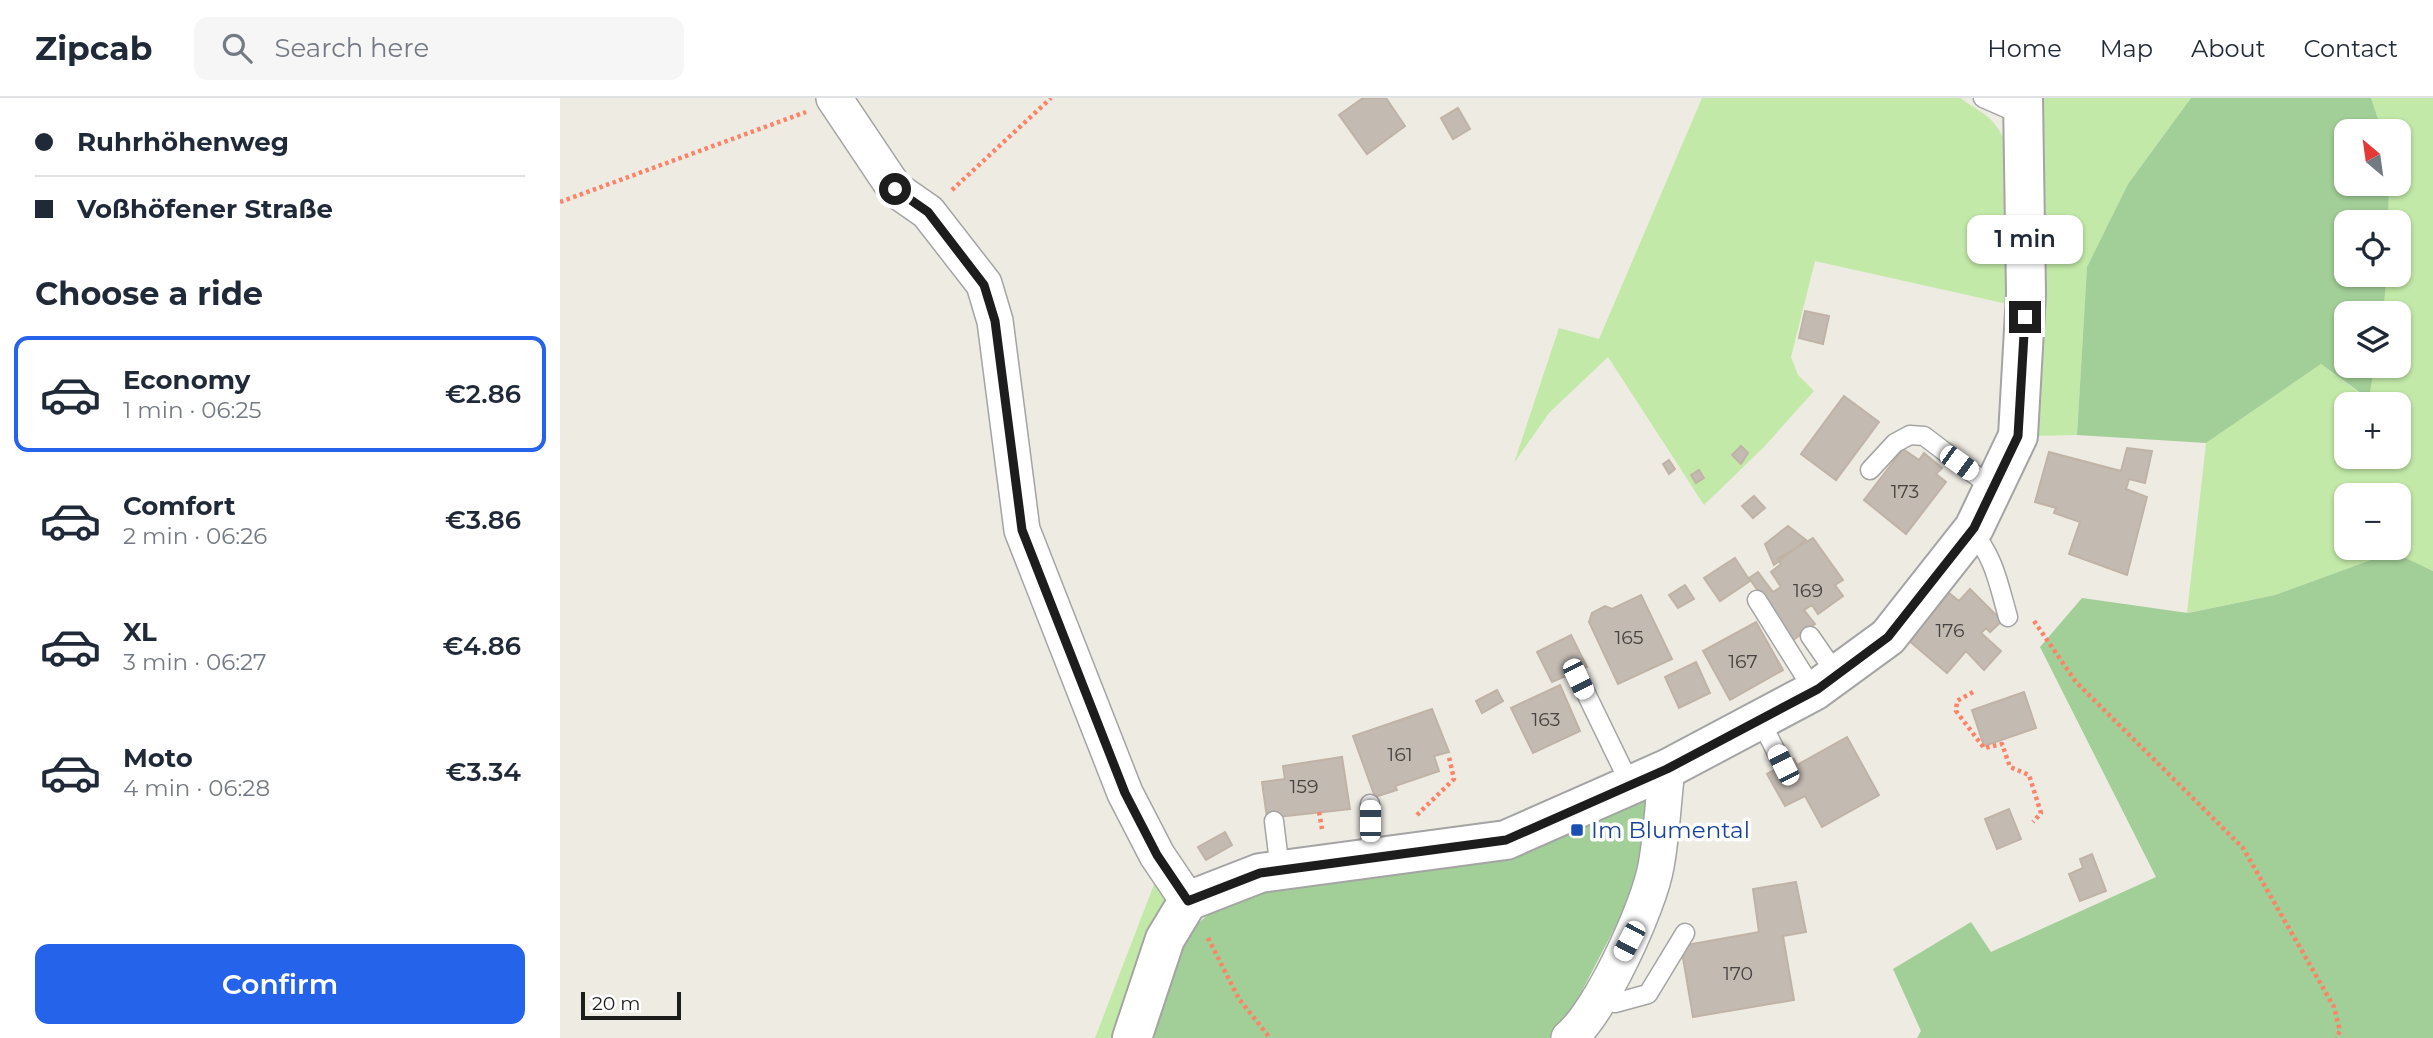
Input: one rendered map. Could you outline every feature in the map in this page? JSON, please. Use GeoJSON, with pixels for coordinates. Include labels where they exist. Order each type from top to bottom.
{"type":"FeatureCollection","features":[{"type":"Feature","properties":{"kind":"street"},"geometry":{"type":"LineString","coordinates":[[835,100],[895,189],[928,212],[984,285],[995,321],[1022,530],[1125,793],[1157,855],[1188,901]]}},
{"type":"Feature","properties":{"kind":"street"},"geometry":{"type":"LineString","coordinates":[[1132,1038],[1165,939],[1188,901],[1226,884],[1370,849],[1506,840],[1667,769],[1760,720],[1825,683],[1888,637],[1971,531],[2018,436],[2026,294],[2023,107]]}},
{"type":"Feature","properties":{"kind":"street"},"geometry":{"type":"LineString","coordinates":[[1569,1038],[1583,1027],[1629,941],[1656,868],[1667,769]]}},
{"type":"Feature","properties":{"kind":"lane"},"geometry":{"type":"LineString","coordinates":[[1983,98],[2023,107]]}},
{"type":"Feature","properties":{"kind":"lane"},"geometry":{"type":"LineString","coordinates":[[1870,470],[1895,443],[1910,435],[1924,436],[1978,477],[1995,483]]}},
{"type":"Feature","properties":{"kind":"lane"},"geometry":{"type":"LineString","coordinates":[[1971,531],[1983,543],[1993,564],[2008,617]]}},
{"type":"Feature","properties":{"kind":"lane"},"geometry":{"type":"LineString","coordinates":[[1756,600],[1825,683]]}},
{"type":"Feature","properties":{"kind":"lane"},"geometry":{"type":"LineString","coordinates":[[1810,636],[1825,683]]}},
{"type":"Feature","properties":{"kind":"lane"},"geometry":{"type":"LineString","coordinates":[[1578,679],[1631,786]]}},
{"type":"Feature","properties":{"kind":"lane"},"geometry":{"type":"LineString","coordinates":[[1760,720],[1783,765]]}},
{"type":"Feature","properties":{"kind":"lane"},"geometry":{"type":"LineString","coordinates":[[1370,804],[1370,849]]}},
{"type":"Feature","properties":{"kind":"lane"},"geometry":{"type":"LineString","coordinates":[[1274,821],[1280,870]]}},
{"type":"Feature","properties":{"kind":"lane"},"geometry":{"type":"LineString","coordinates":[[1599,997],[1615,1003],[1648,994],[1685,933]]}},
{"type":"Feature","properties":{"kind":"path"},"geometry":{"type":"LineString","coordinates":[[928,212],[1051,98]]}},
{"type":"Feature","properties":{"kind":"path"},"geometry":{"type":"LineString","coordinates":[[560,202],[835,100]]}},
{"type":"Feature","properties":{"kind":"path"},"geometry":{"type":"LineString","coordinates":[[2031,617],[2076,682],[2243,848],[2334,1007],[2340,1031],[2336,1038]]}},
{"type":"Feature","properties":{"kind":"path"},"geometry":{"type":"LineString","coordinates":[[1973,692],[1957,701],[1956,711],[1984,748],[2002,744],[2010,767],[2029,775],[2041,813],[2033,822]]}},
{"type":"Feature","properties":{"kind":"path"},"geometry":{"type":"LineString","coordinates":[[1370,849],[1404,827],[1454,779],[1450,757]]}},
{"type":"Feature","properties":{"kind":"path"},"geometry":{"type":"LineString","coordinates":[[1188,901],[1239,999],[1270,1038]]}},
{"type":"Feature","properties":{"kind":"green space"},"geometry":{"type":"Polygon","coordinates":[[[1702,98],[1960,98],[1981,112],[1997,126],[2006,143],[2012,305],[1815,261],[1791,357],[1798,375],[1814,391],[1764,447],[1704,505],[1608,357],[1549,413],[1514,463],[1559,328],[1599,339],[1702,98]]]}},
{"type":"Feature","properties":{"kind":"green space"},"geometry":{"type":"Polygon","coordinates":[[[2033,98],[2191,98],[2128,184],[2087,267],[2077,435],[2034,436],[2033,98]]]}},
{"type":"Feature","properties":{"kind":"green space"},"geometry":{"type":"Polygon","coordinates":[[[2191,98],[2371,98],[2378,119],[2334,119],[2334,196],[2389,196],[2388,210],[2334,210],[2334,287],[2386,287],[2384,301],[2334,301],[2334,373],[2321,364],[2206,443],[2077,435],[2087,267],[2128,184],[2191,98]]]}},
{"type":"Feature","properties":{"kind":"green space"},"geometry":{"type":"Polygon","coordinates":[[[2371,98],[2433,98],[2433,571],[2410,560],[2411,483],[2334,483],[2334,560],[2371,560],[2275,595],[2187,613],[2206,443],[2321,364],[2334,374],[2334,378],[2340,378],[2359,392],[2334,392],[2334,469],[2411,469],[2411,392],[2369,392],[2372,378],[2411,378],[2411,301],[2384,301],[2386,287],[2411,287],[2411,210],[2388,210],[2389,196],[2412,196],[2412,119],[2378,119],[2371,98]]]}},
{"type":"Feature","properties":{"kind":"green space"},"geometry":{"type":"Polygon","coordinates":[[[2340,378],[2372,378],[2370,392],[2359,392],[2340,378]]]}},
{"type":"Feature","properties":{"kind":"green space"},"geometry":{"type":"Polygon","coordinates":[[[2371,560],[2410,560],[2433,571],[2433,1038],[1917,1038],[1921,1031],[1893,969],[1971,922],[1991,952],[2156,877],[2040,647],[2082,598],[2188,613],[2275,595],[2371,560]]]}},
{"type":"Feature","properties":{"kind":"green space"},"geometry":{"type":"Polygon","coordinates":[[[1654,791],[1647,866],[1561,1031],[1551,1038],[1146,1038],[1189,931],[1221,904],[1265,886],[1654,791]]]}},
{"type":"Feature","properties":{"kind":"green space"},"geometry":{"type":"Polygon","coordinates":[[[1158,874],[1171,909],[1114,1038],[1095,1038],[1158,874]]]}},
{"type":"Feature","properties":{"kind":"building"},"geometry":{"type":"Polygon","coordinates":[[[1363,98],[1386,98],[1405,126],[1367,154],[1339,115],[1363,98]]]}},
{"type":"Feature","properties":{"kind":"building"},"geometry":{"type":"Polygon","coordinates":[[[1458,108],[1470,129],[1453,139],[1441,118],[1458,108]]]}},
{"type":"Feature","properties":{"kind":"building"},"geometry":{"type":"Polygon","coordinates":[[[1805,311],[1829,316],[1823,344],[1799,338],[1805,311]]]}},
{"type":"Feature","properties":{"kind":"building"},"geometry":{"type":"Polygon","coordinates":[[[1844,396],[1879,422],[1836,480],[1801,454],[1844,396]]]}},
{"type":"Feature","properties":{"kind":"building"},"geometry":{"type":"Polygon","coordinates":[[[1741,446],[1748,453],[1741,464],[1732,455],[1741,446]]]}},
{"type":"Feature","properties":{"kind":"building"},"geometry":{"type":"Polygon","coordinates":[[[2127,448],[2152,451],[2145,483],[2129,479],[2126,489],[2147,497],[2127,575],[2069,554],[2080,522],[2054,513],[2056,508],[2035,502],[2049,452],[2121,471],[2127,448]]]}},
{"type":"Feature","properties":{"kind":"building"},"geometry":{"type":"Polygon","coordinates":[[[1903,449],[1919,460],[1924,453],[1942,468],[1936,474],[1946,482],[1906,534],[1864,500],[1903,449]]]}},
{"type":"Feature","properties":{"kind":"building"},"geometry":{"type":"Polygon","coordinates":[[[1669,460],[1675,469],[1669,474],[1663,464],[1669,460]]]}},
{"type":"Feature","properties":{"kind":"building"},"geometry":{"type":"Polygon","coordinates":[[[1699,470],[1704,478],[1696,483],[1691,475],[1699,470]]]}},
{"type":"Feature","properties":{"kind":"building"},"geometry":{"type":"Polygon","coordinates":[[[1754,496],[1765,508],[1753,518],[1742,506],[1754,496]]]}},
{"type":"Feature","properties":{"kind":"building"},"geometry":{"type":"Polygon","coordinates":[[[1788,526],[1806,540],[1774,565],[1765,544],[1788,526]]]}},
{"type":"Feature","properties":{"kind":"building"},"geometry":{"type":"Polygon","coordinates":[[[1813,538],[1843,580],[1835,585],[1843,596],[1818,614],[1812,605],[1804,610],[1815,624],[1793,640],[1749,578],[1758,572],[1773,592],[1781,587],[1771,572],[1781,564],[1777,559],[1813,538]]]}},
{"type":"Feature","properties":{"kind":"building"},"geometry":{"type":"Polygon","coordinates":[[[1735,558],[1750,581],[1720,601],[1704,578],[1735,558]]]}},
{"type":"Feature","properties":{"kind":"building"},"geometry":{"type":"Polygon","coordinates":[[[1685,585],[1694,599],[1678,608],[1669,595],[1685,585]]]}},
{"type":"Feature","properties":{"kind":"building"},"geometry":{"type":"Polygon","coordinates":[[[1970,589],[2002,621],[1990,632],[1986,628],[1981,633],[2001,651],[1984,670],[1966,651],[1947,673],[1908,640],[1949,593],[1959,601],[1970,589]]]}},
{"type":"Feature","properties":{"kind":"building"},"geometry":{"type":"Polygon","coordinates":[[[1641,595],[1672,659],[1618,684],[1589,622],[1592,613],[1605,606],[1612,609],[1641,595]]]}},
{"type":"Feature","properties":{"kind":"building"},"geometry":{"type":"Polygon","coordinates":[[[1756,622],[1783,670],[1730,700],[1703,651],[1756,622]]]}},
{"type":"Feature","properties":{"kind":"building"},"geometry":{"type":"Polygon","coordinates":[[[1571,635],[1587,667],[1552,682],[1537,652],[1571,635]]]}},
{"type":"Feature","properties":{"kind":"building"},"geometry":{"type":"Polygon","coordinates":[[[1696,662],[1710,693],[1679,708],[1665,677],[1696,662]]]}},
{"type":"Feature","properties":{"kind":"building"},"geometry":{"type":"Polygon","coordinates":[[[1560,685],[1580,731],[1533,753],[1511,708],[1560,685]]]}},
{"type":"Feature","properties":{"kind":"building"},"geometry":{"type":"Polygon","coordinates":[[[1497,690],[1503,701],[1482,713],[1476,701],[1497,690]]]}},
{"type":"Feature","properties":{"kind":"building"},"geometry":{"type":"Polygon","coordinates":[[[2024,692],[2036,728],[1984,746],[1972,710],[2024,692]]]}},
{"type":"Feature","properties":{"kind":"building"},"geometry":{"type":"Polygon","coordinates":[[[1432,709],[1449,752],[1434,756],[1439,771],[1395,786],[1397,790],[1375,797],[1353,736],[1432,709]]]}},
{"type":"Feature","properties":{"kind":"building"},"geometry":{"type":"Polygon","coordinates":[[[1847,737],[1879,795],[1822,827],[1805,796],[1785,806],[1767,774],[1794,759],[1797,765],[1847,737]]]}},
{"type":"Feature","properties":{"kind":"building"},"geometry":{"type":"Polygon","coordinates":[[[1342,757],[1350,809],[1267,818],[1262,782],[1285,779],[1283,766],[1342,757]]]}},
{"type":"Feature","properties":{"kind":"building"},"geometry":{"type":"Polygon","coordinates":[[[2009,809],[2021,839],[1997,849],[1985,819],[2009,809]]]}},
{"type":"Feature","properties":{"kind":"building"},"geometry":{"type":"Polygon","coordinates":[[[1225,832],[1232,845],[1206,860],[1198,847],[1225,832]]]}},
{"type":"Feature","properties":{"kind":"building"},"geometry":{"type":"Polygon","coordinates":[[[2092,854],[2106,891],[2080,901],[2069,874],[2083,868],[2080,859],[2092,854]]]}},
{"type":"Feature","properties":{"kind":"building"},"geometry":{"type":"Polygon","coordinates":[[[1796,882],[1806,932],[1783,936],[1794,1000],[1693,1017],[1681,946],[1759,932],[1753,889],[1796,882]]]}},
{"type":"Feature","properties":{"kind":"place","name":"Im Blumental"},"geometry":{"type":"Point","coordinates":[1577,830]}},
{"type":"Feature","properties":{"kind":"route"},"geometry":{"type":"LineString","coordinates":[[895,189],[928,212],[984,285],[995,321],[1022,530],[1125,793],[1157,855],[1188,901],[1260,873],[1506,840],[1667,769],[1818,689],[1888,637],[1974,528],[2018,436],[2025,317]]}}]}
